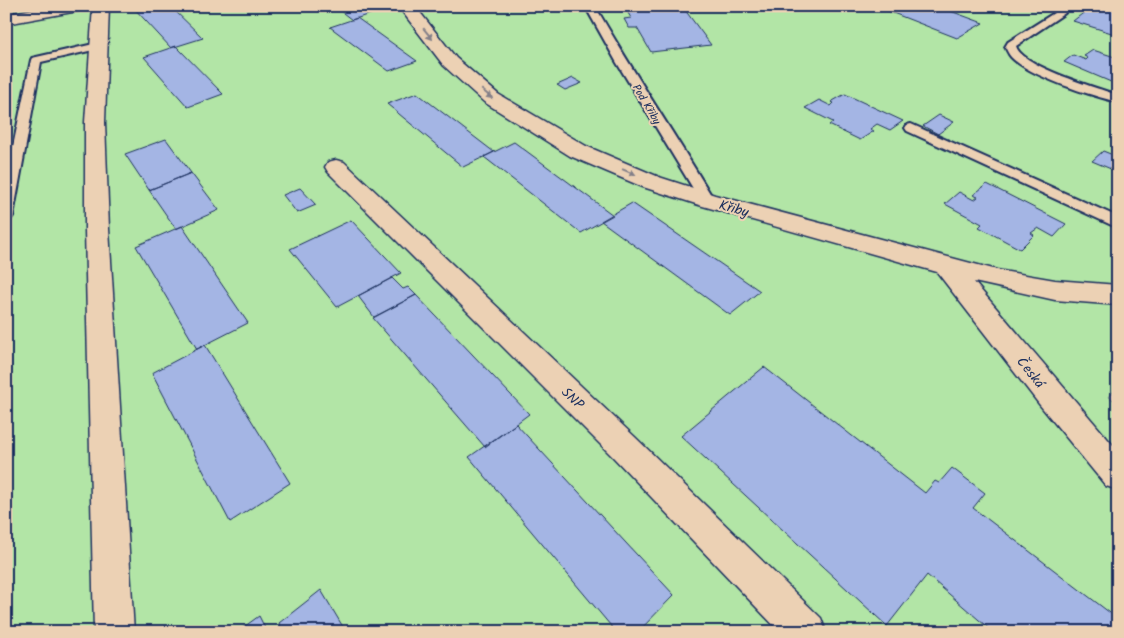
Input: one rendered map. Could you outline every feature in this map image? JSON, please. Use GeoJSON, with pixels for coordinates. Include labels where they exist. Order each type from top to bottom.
{"type":"FeatureCollection","features":[{"type":"Feature","properties":{"kind":"street"},"geometry":{"type":"LineString","coordinates":[[6,19],[78,6]]}},
{"type":"Feature","properties":{"kind":"street"},"geometry":{"type":"LineString","coordinates":[[101,6],[95,122],[97,229],[114,632]]}},
{"type":"Feature","properties":{"kind":"street","name":"Křiby"},"geometry":{"type":"LineString","coordinates":[[406,6],[450,62],[491,98],[578,151],[651,182],[707,200],[947,267],[1054,290],[1118,295]]}},
{"type":"Feature","properties":{"kind":"street","name":"SNP"},"geometry":{"type":"LineString","coordinates":[[336,167],[624,447],[807,632]]}},
{"type":"Feature","properties":{"kind":"street","name":"Česká"},"geometry":{"type":"LineString","coordinates":[[947,267],[1050,395],[1118,475]]}},
{"type":"Feature","properties":{"kind":"lane","name":"Pod Křiby"},"geometry":{"type":"LineString","coordinates":[[590,6],[622,63],[707,200]]}},
{"type":"Feature","properties":{"kind":"lane"},"geometry":{"type":"LineString","coordinates":[[1052,6],[1060,13],[1012,44],[1010,47],[1013,55],[1038,70],[1118,99]]}},
{"type":"Feature","properties":{"kind":"lane"},"geometry":{"type":"LineString","coordinates":[[6,216],[36,60],[98,46]]}},
{"type":"Feature","properties":{"kind":"lane"},"geometry":{"type":"LineString","coordinates":[[912,128],[1118,223]]}},
{"type":"Feature","properties":{"kind":"green space"},"geometry":{"type":"Polygon","coordinates":[[[8,6],[1118,6],[1118,386],[1109,397],[1118,403],[1118,632],[6,632],[8,6]]]}},
{"type":"Feature","properties":{"kind":"building"},"geometry":{"type":"Polygon","coordinates":[[[170,6],[203,38],[171,48],[133,7],[170,6]]]}},
{"type":"Feature","properties":{"kind":"building"},"geometry":{"type":"Polygon","coordinates":[[[334,6],[372,6],[379,11],[352,20],[334,6]]]}},
{"type":"Feature","properties":{"kind":"building"},"geometry":{"type":"Polygon","coordinates":[[[624,6],[682,6],[711,45],[651,52],[637,28],[629,28],[624,19],[631,18],[624,6]]]}},
{"type":"Feature","properties":{"kind":"building"},"geometry":{"type":"Polygon","coordinates":[[[875,6],[937,6],[983,23],[957,38],[875,6]]]}},
{"type":"Feature","properties":{"kind":"building"},"geometry":{"type":"Polygon","coordinates":[[[1087,6],[1118,6],[1118,35],[1073,21],[1091,7],[1087,6]]]}},
{"type":"Feature","properties":{"kind":"building"},"geometry":{"type":"Polygon","coordinates":[[[357,18],[417,61],[389,71],[330,27],[357,18]]]}},
{"type":"Feature","properties":{"kind":"building"},"geometry":{"type":"Polygon","coordinates":[[[176,46],[223,94],[188,107],[144,57],[176,46]]]}},
{"type":"Feature","properties":{"kind":"building"},"geometry":{"type":"Polygon","coordinates":[[[1093,50],[1118,58],[1118,85],[1064,62],[1073,55],[1086,60],[1088,58],[1084,56],[1093,50]]]}},
{"type":"Feature","properties":{"kind":"building"},"geometry":{"type":"Polygon","coordinates":[[[573,78],[582,83],[565,90],[557,85],[573,78]]]}},
{"type":"Feature","properties":{"kind":"building"},"geometry":{"type":"Polygon","coordinates":[[[417,93],[494,152],[463,167],[387,104],[417,93]]]}},
{"type":"Feature","properties":{"kind":"building"},"geometry":{"type":"Polygon","coordinates":[[[845,94],[903,121],[890,130],[877,124],[870,129],[874,131],[860,140],[829,125],[833,122],[805,108],[819,100],[831,106],[834,103],[831,102],[845,94]]]}},
{"type":"Feature","properties":{"kind":"building"},"geometry":{"type":"Polygon","coordinates":[[[939,115],[954,122],[938,134],[923,126],[939,115]]]}},
{"type":"Feature","properties":{"kind":"building"},"geometry":{"type":"Polygon","coordinates":[[[166,139],[191,173],[149,190],[125,154],[166,139]]]}},
{"type":"Feature","properties":{"kind":"building"},"geometry":{"type":"Polygon","coordinates":[[[514,142],[613,215],[581,233],[484,157],[514,142]]]}},
{"type":"Feature","properties":{"kind":"building"},"geometry":{"type":"Polygon","coordinates":[[[1103,151],[1118,157],[1118,172],[1092,161],[1103,151]]]}},
{"type":"Feature","properties":{"kind":"building"},"geometry":{"type":"Polygon","coordinates":[[[191,173],[219,210],[176,229],[149,190],[191,173]]]}},
{"type":"Feature","properties":{"kind":"building"},"geometry":{"type":"Polygon","coordinates":[[[987,184],[1066,224],[1054,237],[1038,228],[1031,233],[1034,235],[1020,249],[979,227],[982,224],[945,204],[959,192],[974,200],[978,197],[973,195],[987,184]]]}},
{"type":"Feature","properties":{"kind":"building"},"geometry":{"type":"Polygon","coordinates":[[[300,188],[316,205],[297,213],[283,195],[300,188]]]}},
{"type":"Feature","properties":{"kind":"building"},"geometry":{"type":"Polygon","coordinates":[[[632,203],[760,291],[730,315],[601,221],[632,203]]]}},
{"type":"Feature","properties":{"kind":"building"},"geometry":{"type":"Polygon","coordinates":[[[351,220],[401,273],[337,307],[290,249],[351,220]]]}},
{"type":"Feature","properties":{"kind":"building"},"geometry":{"type":"Polygon","coordinates":[[[182,226],[248,323],[197,349],[136,246],[182,226]]]}},
{"type":"Feature","properties":{"kind":"building"},"geometry":{"type":"Polygon","coordinates":[[[392,278],[403,289],[408,287],[416,295],[374,317],[358,296],[392,278]]]}},
{"type":"Feature","properties":{"kind":"building"},"geometry":{"type":"Polygon","coordinates":[[[416,295],[529,414],[485,447],[373,318],[416,295]]]}},
{"type":"Feature","properties":{"kind":"building"},"geometry":{"type":"Polygon","coordinates":[[[205,345],[290,483],[230,522],[152,373],[205,345]]]}},
{"type":"Feature","properties":{"kind":"building"},"geometry":{"type":"Polygon","coordinates":[[[764,367],[925,493],[935,481],[939,483],[952,468],[985,493],[973,508],[1118,619],[1118,625],[1114,632],[993,632],[927,575],[887,626],[681,436],[764,367]]]}},
{"type":"Feature","properties":{"kind":"building"},"geometry":{"type":"Polygon","coordinates":[[[516,424],[674,595],[638,632],[616,632],[469,457],[516,424]]]}},
{"type":"Feature","properties":{"kind":"building"},"geometry":{"type":"Polygon","coordinates":[[[321,590],[346,632],[279,632],[282,629],[279,623],[321,590]]]}},
{"type":"Feature","properties":{"kind":"building"},"geometry":{"type":"Polygon","coordinates":[[[259,616],[267,632],[237,632],[259,616]]]}}]}
